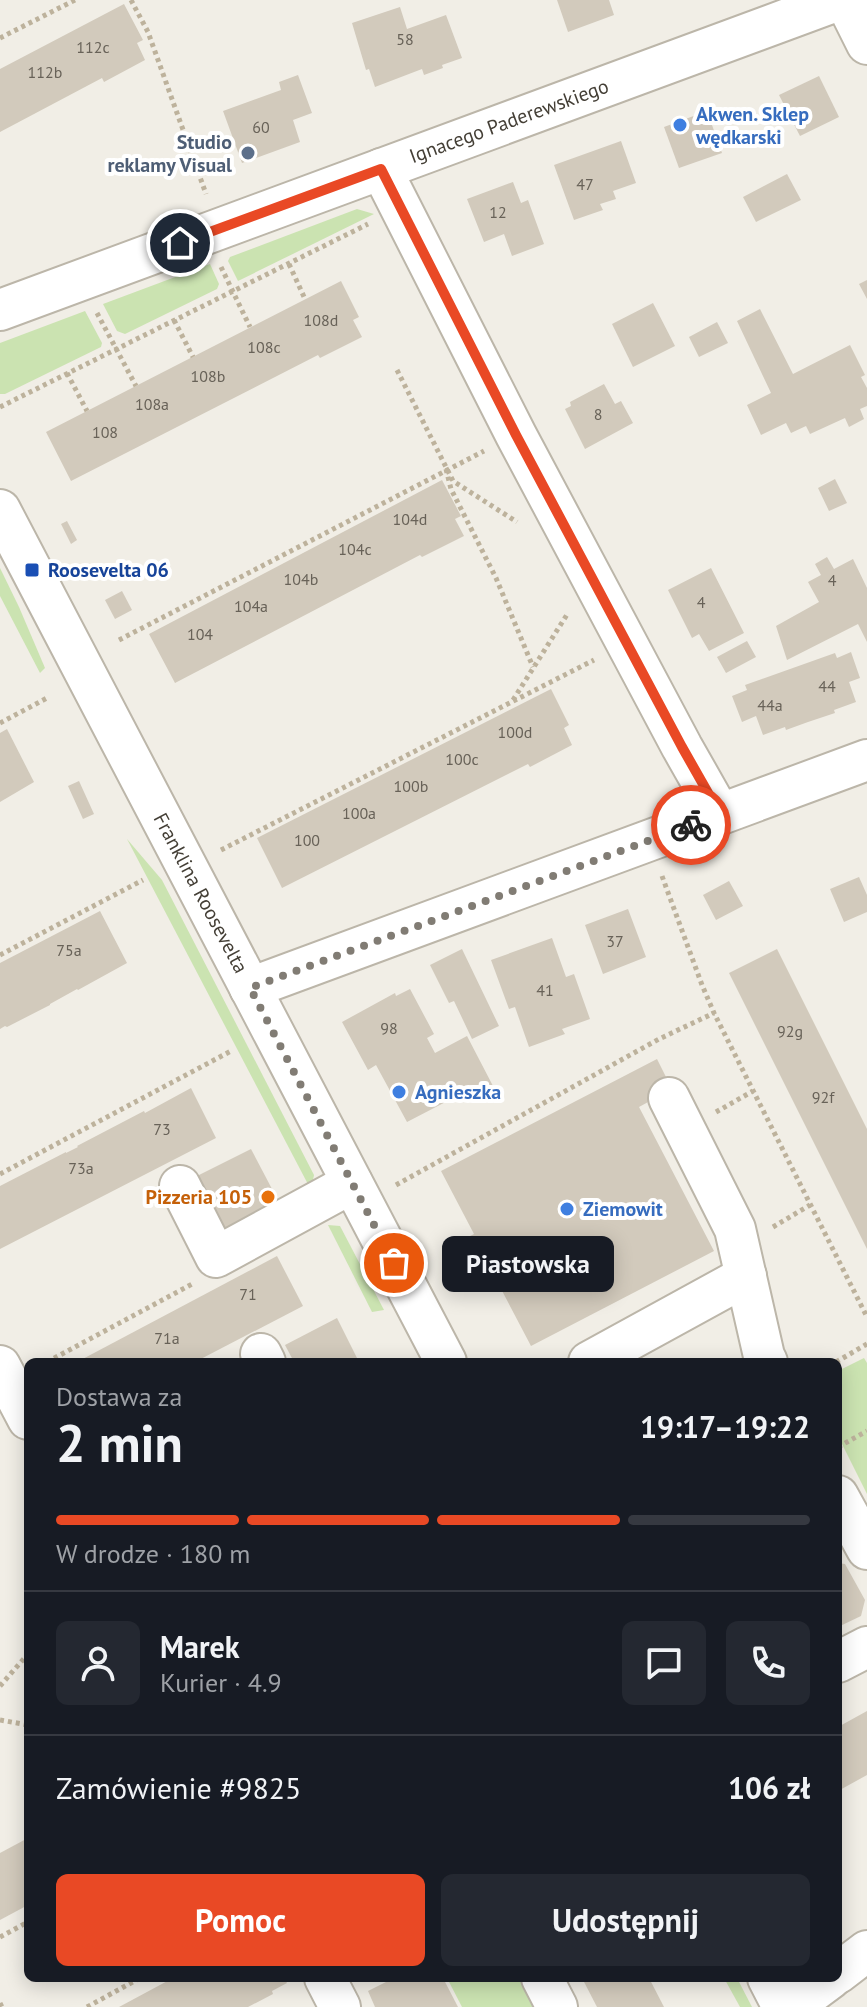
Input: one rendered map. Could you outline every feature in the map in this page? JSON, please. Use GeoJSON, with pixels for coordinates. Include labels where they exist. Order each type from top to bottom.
{"type":"FeatureCollection","features":[{"type":"Feature","properties":{"kind":"street","name":"Ignacego Paderewskiego"},"geometry":{"type":"LineString","coordinates":[[0,310],[839,0]]}},
{"type":"Feature","properties":{"kind":"street"},"geometry":{"type":"LineString","coordinates":[[845,0],[867,44]]}},
{"type":"Feature","properties":{"kind":"street"},"geometry":{"type":"LineString","coordinates":[[381,169],[516,435],[720,814]]}},
{"type":"Feature","properties":{"kind":"street","name":"Franklina Roosevelta"},"geometry":{"type":"LineString","coordinates":[[0,510],[352,1183],[434,1358]]}},
{"type":"Feature","properties":{"kind":"street"},"geometry":{"type":"LineString","coordinates":[[250,988],[867,760]]}},
{"type":"Feature","properties":{"kind":"street"},"geometry":{"type":"LineString","coordinates":[[669,1098],[735,1229],[761,1358]]}},
{"type":"Feature","properties":{"kind":"street"},"geometry":{"type":"LineString","coordinates":[[180,1186],[216,1257],[352,1183]]}},
{"type":"Feature","properties":{"kind":"street"},"geometry":{"type":"LineString","coordinates":[[596,1358],[746,1276]]}},
{"type":"Feature","properties":{"kind":"street"},"geometry":{"type":"LineString","coordinates":[[0,1366],[24,1411]]}},
{"type":"Feature","properties":{"kind":"street"},"geometry":{"type":"LineString","coordinates":[[842,1503],[867,1549]]}},
{"type":"Feature","properties":{"kind":"street"},"geometry":{"type":"LineString","coordinates":[[842,1660],[867,1647]]}},
{"type":"Feature","properties":{"kind":"street"},"geometry":{"type":"LineString","coordinates":[[842,1970],[867,1951]]}},
{"type":"Feature","properties":{"kind":"street"},"geometry":{"type":"LineString","coordinates":[[327,1982],[340,2007]]}},
{"type":"Feature","properties":{"kind":"street"},"geometry":{"type":"LineString","coordinates":[[544,1982],[557,2007]]}},
{"type":"Feature","properties":{"kind":"street"},"geometry":{"type":"LineString","coordinates":[[770,1982],[783,2007]]}},
{"type":"Feature","properties":{"kind":"street"},"geometry":{"type":"LineString","coordinates":[[792,2007],[826,1982]]}},
{"type":"Feature","properties":{"kind":"path"},"geometry":{"type":"LineString","coordinates":[[0,38],[75,0]]}},
{"type":"Feature","properties":{"kind":"path"},"geometry":{"type":"LineString","coordinates":[[131,0],[148,32],[208,200]]}},
{"type":"Feature","properties":{"kind":"path"},"geometry":{"type":"LineString","coordinates":[[0,407],[381,218]]}},
{"type":"Feature","properties":{"kind":"path"},"geometry":{"type":"LineString","coordinates":[[216,255],[250,327]]}},
{"type":"Feature","properties":{"kind":"path"},"geometry":{"type":"LineString","coordinates":[[289,264],[305,299]]}},
{"type":"Feature","properties":{"kind":"path"},"geometry":{"type":"LineString","coordinates":[[91,302],[136,386]]}},
{"type":"Feature","properties":{"kind":"path"},"geometry":{"type":"LineString","coordinates":[[174,320],[193,357]]}},
{"type":"Feature","properties":{"kind":"path"},"geometry":{"type":"LineString","coordinates":[[397,370],[453,481],[517,522]]}},
{"type":"Feature","properties":{"kind":"path"},"geometry":{"type":"LineString","coordinates":[[67,373],[87,411]]}},
{"type":"Feature","properties":{"kind":"path"},"geometry":{"type":"LineString","coordinates":[[119,640],[516,435]]}},
{"type":"Feature","properties":{"kind":"path"},"geometry":{"type":"LineString","coordinates":[[446,469],[451,489],[496,578],[533,667]]}},
{"type":"Feature","properties":{"kind":"path"},"geometry":{"type":"LineString","coordinates":[[512,701],[568,613]]}},
{"type":"Feature","properties":{"kind":"path"},"geometry":{"type":"LineString","coordinates":[[221,850],[628,644]]}},
{"type":"Feature","properties":{"kind":"path"},"geometry":{"type":"LineString","coordinates":[[0,723],[47,698]]}},
{"type":"Feature","properties":{"kind":"path"},"geometry":{"type":"LineString","coordinates":[[658,863],[714,1013],[867,1317]]}},
{"type":"Feature","properties":{"kind":"path"},"geometry":{"type":"LineString","coordinates":[[0,955],[143,880]]}},
{"type":"Feature","properties":{"kind":"path"},"geometry":{"type":"LineString","coordinates":[[395,1185],[659,1039],[714,1013]]}},
{"type":"Feature","properties":{"kind":"path"},"geometry":{"type":"LineString","coordinates":[[0,1174],[231,1051]]}},
{"type":"Feature","properties":{"kind":"path"},"geometry":{"type":"LineString","coordinates":[[54,1358],[196,1282]]}},
{"type":"Feature","properties":{"kind":"path"},"geometry":{"type":"LineString","coordinates":[[842,1359],[867,1344]]}},
{"type":"Feature","properties":{"kind":"path"},"geometry":{"type":"LineString","coordinates":[[842,1445],[867,1431]]}},
{"type":"Feature","properties":{"kind":"path"},"geometry":{"type":"LineString","coordinates":[[0,1686],[24,1659]]}},
{"type":"Feature","properties":{"kind":"path"},"geometry":{"type":"LineString","coordinates":[[0,1720],[24,1724]]}},
{"type":"Feature","properties":{"kind":"path"},"geometry":{"type":"LineString","coordinates":[[0,1937],[24,1924]]}},
{"type":"Feature","properties":{"kind":"path"},"geometry":{"type":"LineString","coordinates":[[87,2007],[133,1982]]}},
{"type":"Feature","properties":{"kind":"green space"},"geometry":{"type":"Polygon","coordinates":[[[357,209],[374,214],[238,281],[228,261],[230,257],[357,209]]]}},
{"type":"Feature","properties":{"kind":"green space"},"geometry":{"type":"Polygon","coordinates":[[[210,264],[219,284],[217,289],[125,334],[117,331],[103,304],[210,264]]]}},
{"type":"Feature","properties":{"kind":"green space"},"geometry":{"type":"Polygon","coordinates":[[[85,311],[102,343],[101,347],[0,394],[0,343],[85,311]]]}},
{"type":"Feature","properties":{"kind":"green space"},"geometry":{"type":"Polygon","coordinates":[[[0,568],[45,668],[40,673],[0,596],[0,568]]]}},
{"type":"Feature","properties":{"kind":"green space"},"geometry":{"type":"Polygon","coordinates":[[[127,839],[162,880],[314,1175],[311,1190],[127,839]]]}},
{"type":"Feature","properties":{"kind":"green space"},"geometry":{"type":"Polygon","coordinates":[[[328,1225],[340,1226],[384,1310],[372,1312],[328,1225]]]}},
{"type":"Feature","properties":{"kind":"green space"},"geometry":{"type":"Polygon","coordinates":[[[864,1358],[867,1363],[867,1494],[842,1444],[842,1369],[864,1358]]]}},
{"type":"Feature","properties":{"kind":"green space"},"geometry":{"type":"Polygon","coordinates":[[[449,1982],[534,1982],[548,2007],[462,2007],[449,1982]]]}},
{"type":"Feature","properties":{"kind":"green space"},"geometry":{"type":"Polygon","coordinates":[[[726,1982],[739,1982],[752,2007],[740,2007],[726,1982]]]}},
{"type":"Feature","properties":{"kind":"building"},"geometry":{"type":"Polygon","coordinates":[[[557,0],[609,0],[614,15],[568,32],[557,0]]]}},
{"type":"Feature","properties":{"kind":"building"},"geometry":{"type":"Polygon","coordinates":[[[124,4],[143,40],[137,43],[145,60],[104,82],[102,78],[0,132],[0,69],[124,4]]]}},
{"type":"Feature","properties":{"kind":"building"},"geometry":{"type":"Polygon","coordinates":[[[400,7],[407,29],[446,15],[462,58],[424,75],[422,69],[375,87],[369,69],[366,70],[352,23],[400,7]]]}},
{"type":"Feature","properties":{"kind":"building"},"geometry":{"type":"Polygon","coordinates":[[[298,75],[312,113],[293,120],[300,142],[242,163],[223,111],[281,90],[279,82],[298,75]]]}},
{"type":"Feature","properties":{"kind":"building"},"geometry":{"type":"Polygon","coordinates":[[[819,76],[839,117],[800,136],[779,95],[819,76]]]}},
{"type":"Feature","properties":{"kind":"building"},"geometry":{"type":"Polygon","coordinates":[[[707,111],[722,153],[679,168],[664,127],[707,111]]]}},
{"type":"Feature","properties":{"kind":"building"},"geometry":{"type":"Polygon","coordinates":[[[621,141],[636,183],[613,191],[616,199],[600,204],[603,210],[574,220],[554,165],[621,141]]]}},
{"type":"Feature","properties":{"kind":"building"},"geometry":{"type":"Polygon","coordinates":[[[787,174],[801,200],[756,222],[743,197],[787,174]]]}},
{"type":"Feature","properties":{"kind":"building"},"geometry":{"type":"Polygon","coordinates":[[[513,182],[521,203],[528,200],[544,244],[512,256],[504,234],[484,242],[467,199],[513,182]]]}},
{"type":"Feature","properties":{"kind":"building"},"geometry":{"type":"Polygon","coordinates":[[[867,280],[867,299],[859,284],[867,280]]]}},
{"type":"Feature","properties":{"kind":"building"},"geometry":{"type":"Polygon","coordinates":[[[341,281],[359,317],[353,320],[362,337],[320,358],[318,355],[71,481],[46,432],[341,281]]]}},
{"type":"Feature","properties":{"kind":"building"},"geometry":{"type":"Polygon","coordinates":[[[653,303],[675,346],[633,367],[612,324],[653,303]]]}},
{"type":"Feature","properties":{"kind":"building"},"geometry":{"type":"Polygon","coordinates":[[[760,309],[793,374],[850,345],[865,375],[861,377],[867,388],[867,406],[860,409],[864,419],[849,427],[845,418],[810,434],[806,426],[791,433],[786,423],[761,435],[747,405],[771,393],[737,321],[760,309]]]}},
{"type":"Feature","properties":{"kind":"building"},"geometry":{"type":"Polygon","coordinates":[[[717,322],[728,343],[699,357],[689,337],[717,322]]]}},
{"type":"Feature","properties":{"kind":"building"},"geometry":{"type":"Polygon","coordinates":[[[604,384],[615,404],[621,401],[633,423],[585,449],[565,409],[571,406],[570,402],[604,384]]]}},
{"type":"Feature","properties":{"kind":"building"},"geometry":{"type":"Polygon","coordinates":[[[835,479],[847,503],[829,511],[818,488],[835,479]]]}},
{"type":"Feature","properties":{"kind":"building"},"geometry":{"type":"Polygon","coordinates":[[[442,480],[461,516],[455,519],[464,536],[422,557],[420,555],[175,683],[149,634],[442,480]]]}},
{"type":"Feature","properties":{"kind":"building"},"geometry":{"type":"Polygon","coordinates":[[[67,521],[77,540],[71,544],[61,524],[67,521]]]}},
{"type":"Feature","properties":{"kind":"building"},"geometry":{"type":"Polygon","coordinates":[[[827,557],[834,569],[853,559],[867,588],[867,642],[858,624],[787,660],[776,626],[819,602],[808,582],[821,575],[815,564],[827,557]]]}},
{"type":"Feature","properties":{"kind":"building"},"geometry":{"type":"Polygon","coordinates":[[[711,568],[744,633],[709,651],[699,634],[692,638],[668,590],[711,568]]]}},
{"type":"Feature","properties":{"kind":"building"},"geometry":{"type":"Polygon","coordinates":[[[122,591],[132,610],[115,619],[105,600],[122,591]]]}},
{"type":"Feature","properties":{"kind":"building"},"geometry":{"type":"Polygon","coordinates":[[[747,641],[756,657],[726,673],[717,657],[747,641]]]}},
{"type":"Feature","properties":{"kind":"building"},"geometry":{"type":"Polygon","coordinates":[[[851,652],[860,678],[849,682],[856,702],[834,710],[835,713],[763,735],[756,716],[742,722],[732,696],[747,690],[745,685],[835,653],[837,658],[851,652]]]}},
{"type":"Feature","properties":{"kind":"building"},"geometry":{"type":"Polygon","coordinates":[[[551,689],[569,725],[564,728],[572,745],[530,767],[528,764],[282,888],[257,838],[551,689]]]}},
{"type":"Feature","properties":{"kind":"building"},"geometry":{"type":"Polygon","coordinates":[[[7,729],[34,782],[0,802],[0,733],[7,729]]]}},
{"type":"Feature","properties":{"kind":"building"},"geometry":{"type":"Polygon","coordinates":[[[79,781],[94,814],[83,819],[68,786],[79,781]]]}},
{"type":"Feature","properties":{"kind":"building"},"geometry":{"type":"Polygon","coordinates":[[[859,877],[867,895],[867,912],[844,922],[830,889],[859,877]]]}},
{"type":"Feature","properties":{"kind":"building"},"geometry":{"type":"Polygon","coordinates":[[[729,881],[743,906],[716,920],[703,895],[729,881]]]}},
{"type":"Feature","properties":{"kind":"building"},"geometry":{"type":"Polygon","coordinates":[[[628,909],[646,957],[603,974],[585,925],[628,909]]]}},
{"type":"Feature","properties":{"kind":"building"},"geometry":{"type":"Polygon","coordinates":[[[100,911],[127,963],[0,1029],[0,963],[100,911]]]}},
{"type":"Feature","properties":{"kind":"building"},"geometry":{"type":"Polygon","coordinates":[[[552,938],[566,977],[574,974],[590,1019],[562,1029],[565,1034],[529,1047],[515,1007],[509,1009],[491,960],[552,938]]]}},
{"type":"Feature","properties":{"kind":"building"},"geometry":{"type":"Polygon","coordinates":[[[462,949],[499,1026],[472,1039],[454,1001],[449,1003],[430,965],[462,949]]]}},
{"type":"Feature","properties":{"kind":"building"},"geometry":{"type":"Polygon","coordinates":[[[777,949],[867,1129],[867,1249],[729,973],[777,949]]]}},
{"type":"Feature","properties":{"kind":"building"},"geometry":{"type":"Polygon","coordinates":[[[410,989],[434,1034],[427,1038],[435,1053],[467,1036],[493,1086],[464,1101],[461,1094],[407,1122],[376,1065],[368,1070],[342,1022],[395,993],[396,996],[410,989]]]}},
{"type":"Feature","properties":{"kind":"building"},"geometry":{"type":"Polygon","coordinates":[[[657,1059],[672,1089],[639,1107],[714,1251],[531,1346],[499,1285],[493,1289],[466,1238],[474,1234],[441,1171],[657,1059]]]}},
{"type":"Feature","properties":{"kind":"building"},"geometry":{"type":"Polygon","coordinates":[[[191,1088],[216,1138],[0,1249],[0,1186],[191,1088]]]}},
{"type":"Feature","properties":{"kind":"building"},"geometry":{"type":"Polygon","coordinates":[[[251,1149],[282,1208],[228,1236],[197,1176],[251,1149]]]}},
{"type":"Feature","properties":{"kind":"building"},"geometry":{"type":"Polygon","coordinates":[[[277,1256],[303,1306],[203,1358],[85,1358],[277,1256]]]}},
{"type":"Feature","properties":{"kind":"building"},"geometry":{"type":"Polygon","coordinates":[[[337,1318],[357,1358],[292,1358],[285,1345],[337,1318]]]}},
{"type":"Feature","properties":{"kind":"building"},"geometry":{"type":"Polygon","coordinates":[[[842,1564],[865,1600],[861,1616],[842,1625],[842,1564]]]}},
{"type":"Feature","properties":{"kind":"building"},"geometry":{"type":"Polygon","coordinates":[[[867,1711],[867,1775],[842,1789],[842,1725],[867,1711]]]}},
{"type":"Feature","properties":{"kind":"building"},"geometry":{"type":"Polygon","coordinates":[[[24,1840],[24,1907],[0,1920],[0,1853],[24,1840]]]}},
{"type":"Feature","properties":{"kind":"building"},"geometry":{"type":"Polygon","coordinates":[[[166,1982],[287,1983],[248,2007],[119,2007],[166,1982]]]}},
{"type":"Feature","properties":{"kind":"building"},"geometry":{"type":"Polygon","coordinates":[[[386,1982],[445,1982],[458,2007],[375,2007],[368,1991],[386,1982]]]}},
{"type":"Feature","properties":{"kind":"building"},"geometry":{"type":"Polygon","coordinates":[[[584,1982],[651,1982],[664,2007],[597,2007],[584,1982]]]}},
{"type":"Feature","properties":{"kind":"way so far"},"geometry":{"type":"LineString","coordinates":[[394,1263],[250,988],[691,825]]}},
{"type":"Feature","properties":{"kind":"place","name":"Akwen. Sklep wędkarski"},"geometry":{"type":"Point","coordinates":[680,125]}},
{"type":"Feature","properties":{"kind":"place","name":"Studio reklamy Visual"},"geometry":{"type":"Point","coordinates":[248,153]}},
{"type":"Feature","properties":{"kind":"place","name":"Roosevelta 06"},"geometry":{"type":"Point","coordinates":[32,570]}},
{"type":"Feature","properties":{"kind":"place","name":"Agnieszka"},"geometry":{"type":"Point","coordinates":[399,1092]}},
{"type":"Feature","properties":{"kind":"place","name":"Pizzeria 105"},"geometry":{"type":"Point","coordinates":[268,1197]}},
{"type":"Feature","properties":{"kind":"place","name":"Ziemowit"},"geometry":{"type":"Point","coordinates":[567,1209]}},
{"type":"Feature","properties":{"kind":"place","name":"Piastowska"},"geometry":{"type":"Point","coordinates":[394,1263]}},
{"type":"Feature","properties":{"kind":"route"},"geometry":{"type":"LineString","coordinates":[[180,243],[381,169],[516,435],[720,814],[691,825]]}}]}
